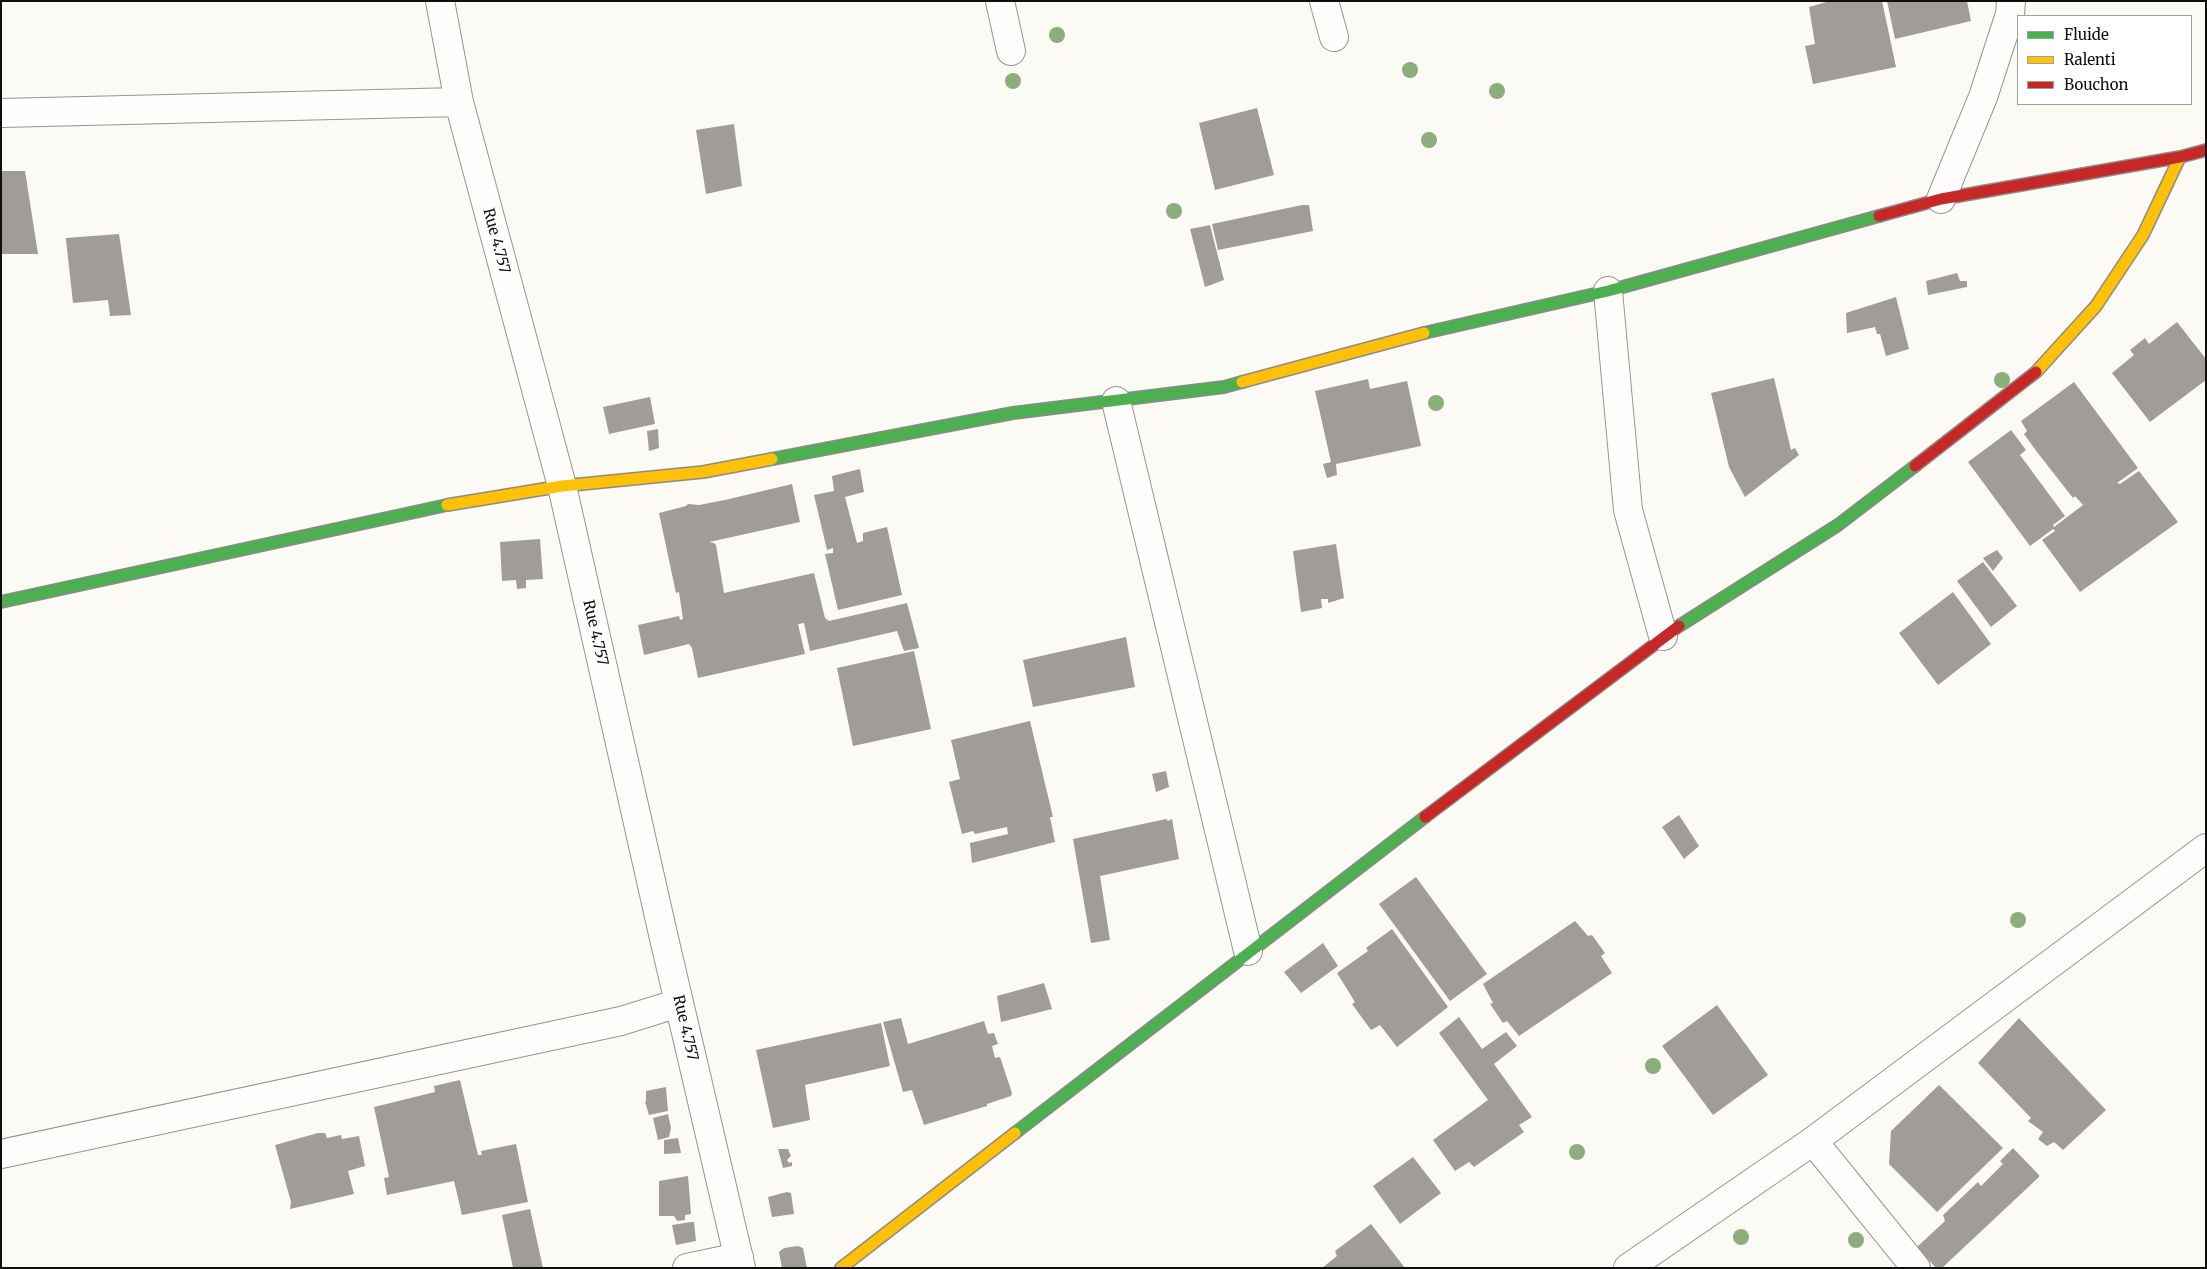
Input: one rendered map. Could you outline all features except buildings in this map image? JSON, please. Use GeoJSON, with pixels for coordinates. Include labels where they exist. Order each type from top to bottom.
{"type":"FeatureCollection","features":[{"type":"Feature","properties":{"kind":"street","name":"Rue 4.757"},"geometry":{"type":"LineString","coordinates":[[440,1],[459,102],[562,486],[740,1263]]}},
{"type":"Feature","properties":{"kind":"street"},"geometry":{"type":"LineString","coordinates":[[1000,1],[1011,51]]}},
{"type":"Feature","properties":{"kind":"street"},"geometry":{"type":"LineString","coordinates":[[1324,1],[1334,37]]}},
{"type":"Feature","properties":{"kind":"street"},"geometry":{"type":"LineString","coordinates":[[1941,199],[1983,97],[2010,14],[2011,1]]}},
{"type":"Feature","properties":{"kind":"street"},"geometry":{"type":"LineString","coordinates":[[1,113],[459,102]]}},
{"type":"Feature","properties":{"kind":"street"},"geometry":{"type":"LineString","coordinates":[[1,602],[462,502],[562,486],[703,472],[1013,413],[1224,387],[1452,326],[1608,291],[1941,199],[2180,157],[2206,150]]}},
{"type":"Feature","properties":{"kind":"street"},"geometry":{"type":"LineString","coordinates":[[841,1268],[1248,951],[1663,636],[1838,525],[2029,379],[2096,306],[2143,235],[2180,157]]}},
{"type":"Feature","properties":{"kind":"street"},"geometry":{"type":"LineString","coordinates":[[1608,291],[1628,510],[1663,636]]}},
{"type":"Feature","properties":{"kind":"street"},"geometry":{"type":"LineString","coordinates":[[1116,401],[1248,951]]}},
{"type":"Feature","properties":{"kind":"street"},"geometry":{"type":"LineString","coordinates":[[1628,1268],[1812,1141],[2206,848]]}},
{"type":"Feature","properties":{"kind":"street"},"geometry":{"type":"LineString","coordinates":[[1,1154],[621,1021],[679,1003]]}},
{"type":"Feature","properties":{"kind":"street"},"geometry":{"type":"LineString","coordinates":[[1812,1141],[1916,1268]]}},
{"type":"Feature","properties":{"kind":"street"},"geometry":{"type":"LineString","coordinates":[[687,1268],[740,1263]]}},
{"type":"Feature","properties":{"kind":"traffic: fast"},"geometry":{"type":"LineString","coordinates":[[1424,333],[1608,291],[1879,216]]}},
{"type":"Feature","properties":{"kind":"traffic: fast"},"geometry":{"type":"LineString","coordinates":[[772,459],[1013,413],[1224,387],[1242,382]]}},
{"type":"Feature","properties":{"kind":"traffic: fast"},"geometry":{"type":"LineString","coordinates":[[1679,626],[1838,525],[1915,466]]}},
{"type":"Feature","properties":{"kind":"traffic: fast"},"geometry":{"type":"LineString","coordinates":[[1,602],[447,505]]}},
{"type":"Feature","properties":{"kind":"traffic: fast"},"geometry":{"type":"LineString","coordinates":[[1015,1133],[1425,817]]}},
{"type":"Feature","properties":{"kind":"traffic: slow"},"geometry":{"type":"LineString","coordinates":[[2036,372],[2096,306],[2143,235],[2180,157]]}},
{"type":"Feature","properties":{"kind":"traffic: slow"},"geometry":{"type":"LineString","coordinates":[[1242,382],[1424,333]]}},
{"type":"Feature","properties":{"kind":"traffic: slow"},"geometry":{"type":"LineString","coordinates":[[447,505],[562,486],[703,472],[772,459]]}},
{"type":"Feature","properties":{"kind":"traffic: slow"},"geometry":{"type":"LineString","coordinates":[[841,1268],[1015,1133]]}},
{"type":"Feature","properties":{"kind":"traffic: jam"},"geometry":{"type":"LineString","coordinates":[[1879,216],[1941,199],[2180,157],[2206,150]]}},
{"type":"Feature","properties":{"kind":"traffic: jam"},"geometry":{"type":"LineString","coordinates":[[1915,466],[2036,372]]}},
{"type":"Feature","properties":{"kind":"traffic: jam"},"geometry":{"type":"LineString","coordinates":[[1425,817],[1679,626]]}}]}
